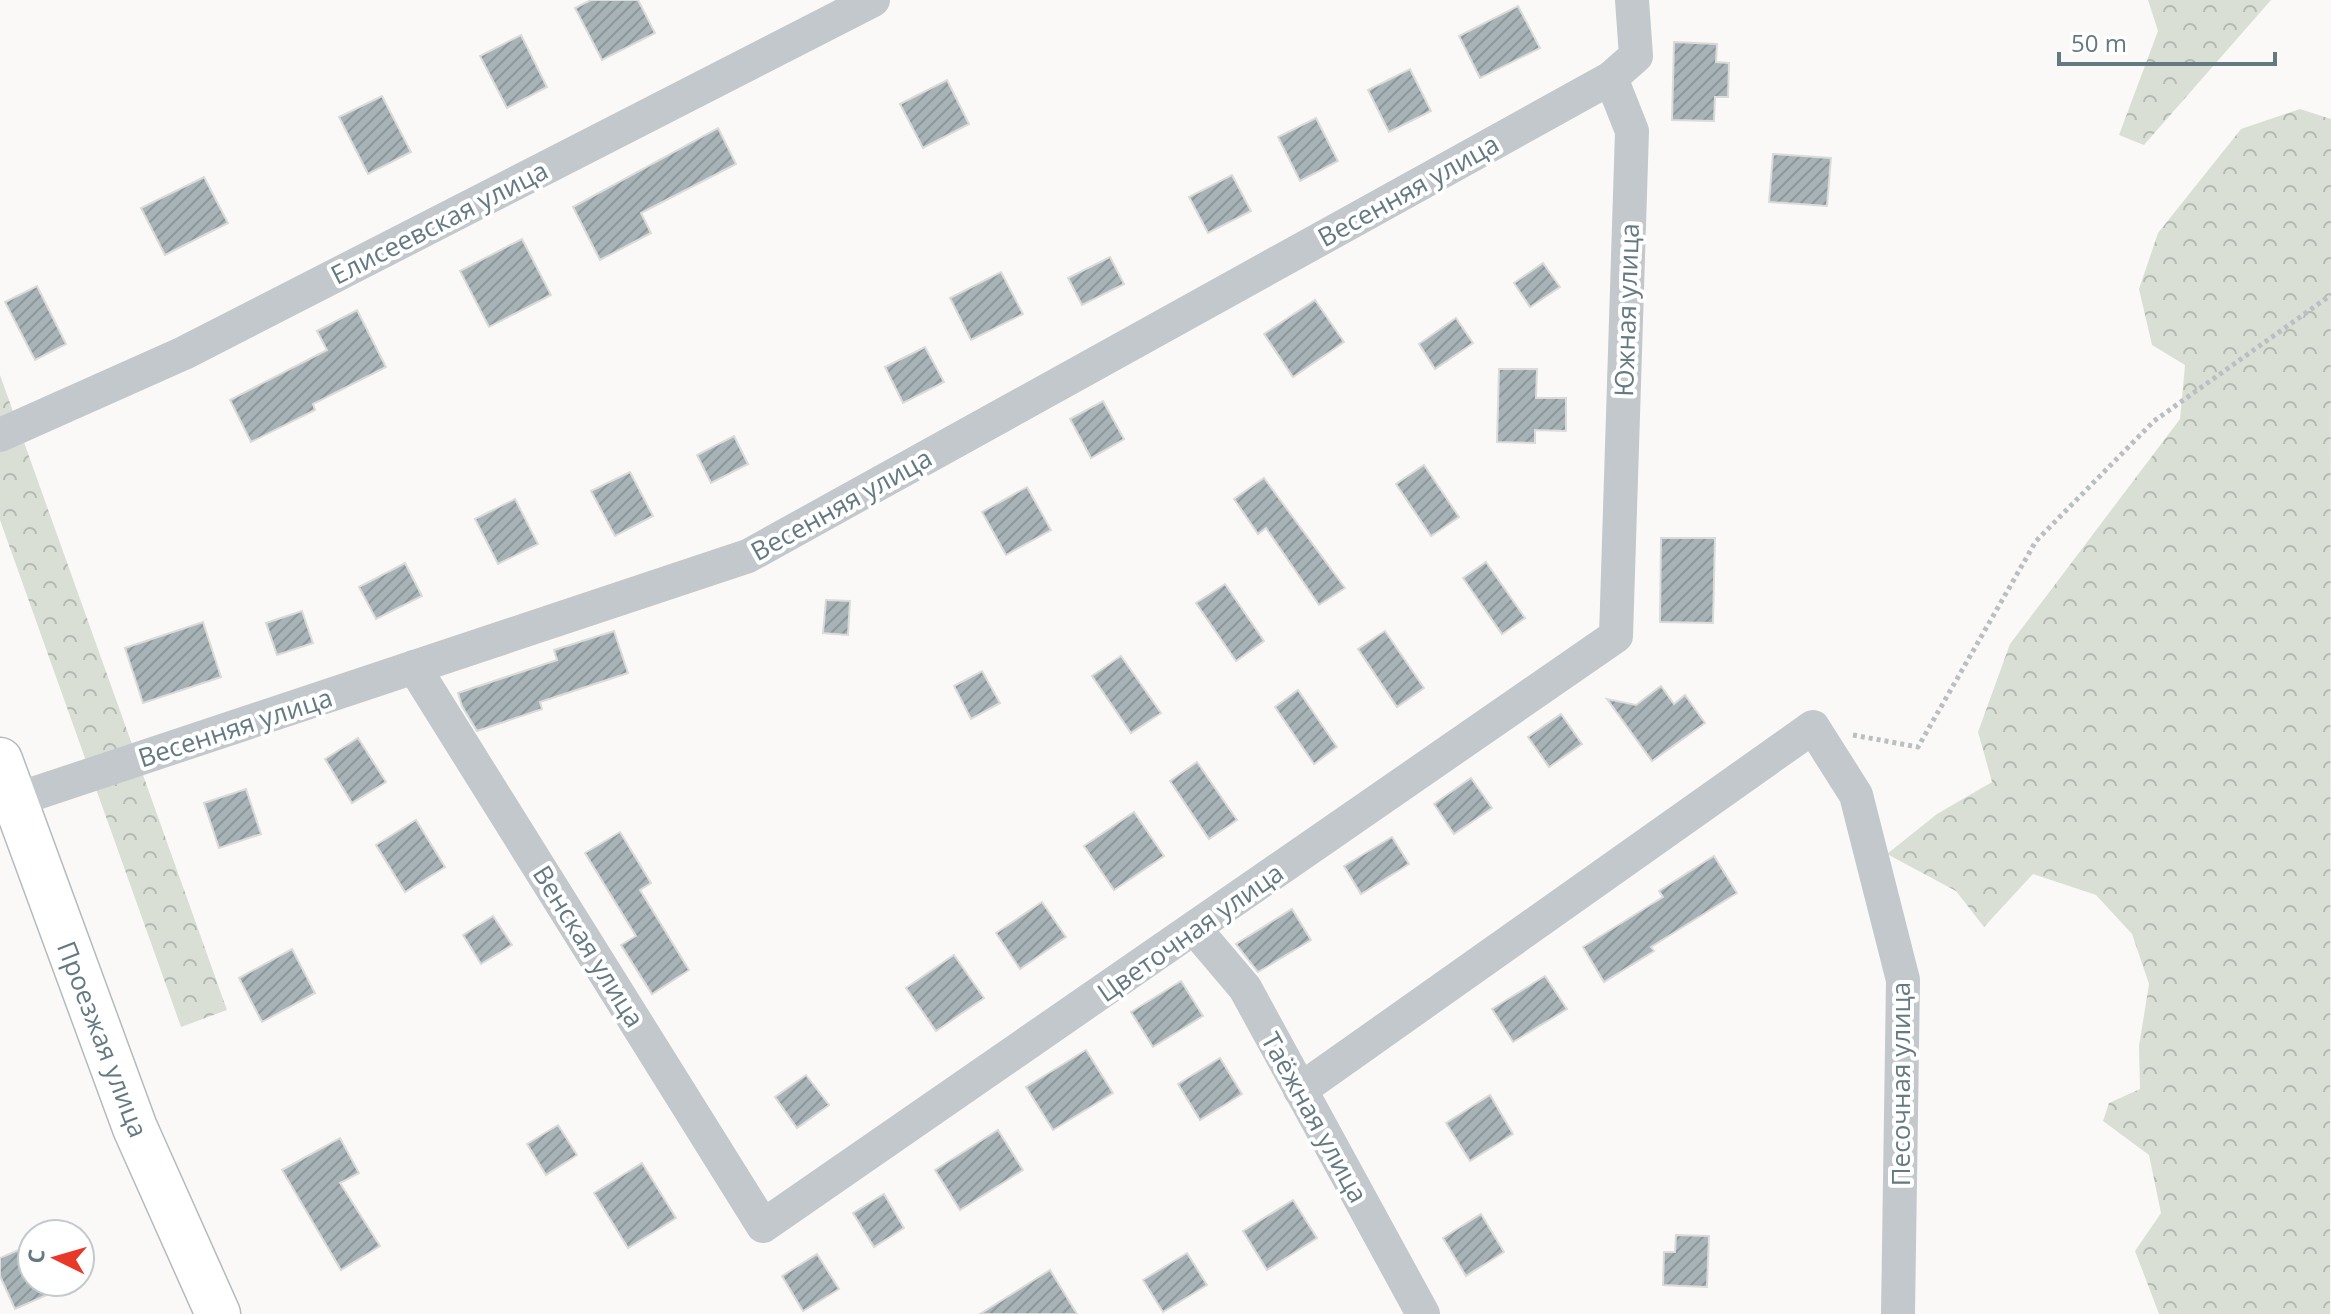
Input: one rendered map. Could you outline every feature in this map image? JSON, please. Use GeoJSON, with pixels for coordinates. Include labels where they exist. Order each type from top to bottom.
{"type":"FeatureCollection","features":[{"type":"Feature","properties":{"kind":"main road","name":"Проезжая улица"},"geometry":{"type":"LineString","coordinates":[[8,780],[135,1128],[218,1314]]}},
{"type":"Feature","properties":{"kind":"street","name":"Елисеевская улица"},"geometry":{"type":"LineString","coordinates":[[0,435],[184,353],[873,0]]}},
{"type":"Feature","properties":{"kind":"street"},"geometry":{"type":"LineString","coordinates":[[1611,78],[1636,56],[1632,0]]}},
{"type":"Feature","properties":{"kind":"street","name":"Южная улица"},"geometry":{"type":"LineString","coordinates":[[1611,78],[1632,131],[1616,636]]}},
{"type":"Feature","properties":{"kind":"street","name":"Весенняя улица"},"geometry":{"type":"LineString","coordinates":[[8,780],[414,667],[748,556],[1611,78]]}},
{"type":"Feature","properties":{"kind":"street","name":"Цветочная улица"},"geometry":{"type":"LineString","coordinates":[[763,1226],[1616,636]]}},
{"type":"Feature","properties":{"kind":"street","name":"Венская улица"},"geometry":{"type":"LineString","coordinates":[[414,667],[763,1226]]}},
{"type":"Feature","properties":{"kind":"street"},"geometry":{"type":"LineString","coordinates":[[1300,1090],[1813,727]]}},
{"type":"Feature","properties":{"kind":"street","name":"Песочная улица"},"geometry":{"type":"LineString","coordinates":[[1813,727],[1856,795],[1903,980],[1898,1314]]}},
{"type":"Feature","properties":{"kind":"street","name":"Таёжная улица"},"geometry":{"type":"LineString","coordinates":[[1195,929],[1245,988],[1423,1314]]}},
{"type":"Feature","properties":{"kind":"path"},"geometry":{"type":"LineString","coordinates":[[1813,727],[1918,747],[2036,541],[2154,421],[2331,295]]}},
{"type":"Feature","properties":{"kind":"green space"},"geometry":{"type":"Polygon","coordinates":[[[2148,0],[2271,0],[2144,145],[2119,135],[2158,31],[2148,0]]]}},
{"type":"Feature","properties":{"kind":"green space"},"geometry":{"type":"Polygon","coordinates":[[[2300,109],[2331,119],[2330,1314],[2159,1314],[2135,1251],[2161,1213],[2149,1155],[2103,1121],[2109,1103],[2140,1089],[2139,1046],[2149,984],[2132,934],[2096,895],[2033,874],[1984,927],[1956,891],[1887,854],[1937,814],[1992,782],[1978,732],[2010,644],[2180,419],[2185,365],[2152,345],[2139,289],[2158,233],[2241,129],[2300,109]]]}},
{"type":"Feature","properties":{"kind":"green space"},"geometry":{"type":"Polygon","coordinates":[[[0,375],[227,1010],[181,1027],[0,520],[0,375]]]}},
{"type":"Feature","properties":{"kind":"building"},"geometry":{"type":"Polygon","coordinates":[[[591,0],[638,0],[655,33],[602,60],[575,8],[591,0]]]}},
{"type":"Feature","properties":{"kind":"building"},"geometry":{"type":"Polygon","coordinates":[[[1518,6],[1540,48],[1480,78],[1459,36],[1518,6]]]}},
{"type":"Feature","properties":{"kind":"building"},"geometry":{"type":"Polygon","coordinates":[[[521,35],[547,87],[507,108],[480,56],[521,35]]]}},
{"type":"Feature","properties":{"kind":"building"},"geometry":{"type":"Polygon","coordinates":[[[1674,42],[1717,44],[1716,62],[1729,63],[1728,97],[1715,97],[1714,121],[1672,120],[1674,42]]]}},
{"type":"Feature","properties":{"kind":"building"},"geometry":{"type":"Polygon","coordinates":[[[1410,69],[1431,111],[1389,132],[1368,90],[1410,69]]]}},
{"type":"Feature","properties":{"kind":"building"},"geometry":{"type":"Polygon","coordinates":[[[947,80],[969,124],[923,148],[900,104],[947,80]]]}},
{"type":"Feature","properties":{"kind":"building"},"geometry":{"type":"Polygon","coordinates":[[[382,96],[411,152],[368,174],[339,117],[382,96]]]}},
{"type":"Feature","properties":{"kind":"building"},"geometry":{"type":"Polygon","coordinates":[[[1316,118],[1338,161],[1300,181],[1278,137],[1316,118]]]}},
{"type":"Feature","properties":{"kind":"building"},"geometry":{"type":"Polygon","coordinates":[[[718,128],[736,164],[641,213],[651,233],[600,260],[573,207],[718,128]]]}},
{"type":"Feature","properties":{"kind":"building"},"geometry":{"type":"Polygon","coordinates":[[[1773,154],[1831,158],[1827,206],[1769,202],[1773,154]]]}},
{"type":"Feature","properties":{"kind":"building"},"geometry":{"type":"Polygon","coordinates":[[[1232,175],[1251,211],[1208,233],[1189,197],[1232,175]]]}},
{"type":"Feature","properties":{"kind":"building"},"geometry":{"type":"Polygon","coordinates":[[[204,177],[228,223],[165,255],[141,208],[204,177]]]}},
{"type":"Feature","properties":{"kind":"building"},"geometry":{"type":"Polygon","coordinates":[[[522,239],[551,295],[489,327],[460,271],[522,239]]]}},
{"type":"Feature","properties":{"kind":"building"},"geometry":{"type":"Polygon","coordinates":[[[1110,257],[1124,284],[1082,305],[1068,278],[1110,257]]]}},
{"type":"Feature","properties":{"kind":"building"},"geometry":{"type":"Polygon","coordinates":[[[1543,263],[1560,287],[1530,307],[1514,283],[1543,263]]]}},
{"type":"Feature","properties":{"kind":"building"},"geometry":{"type":"Polygon","coordinates":[[[1001,272],[1023,314],[971,340],[950,298],[1001,272]]]}},
{"type":"Feature","properties":{"kind":"building"},"geometry":{"type":"Polygon","coordinates":[[[37,286],[66,344],[35,360],[5,302],[37,286]]]}},
{"type":"Feature","properties":{"kind":"building"},"geometry":{"type":"Polygon","coordinates":[[[1315,300],[1344,342],[1293,377],[1264,334],[1315,300]]]}},
{"type":"Feature","properties":{"kind":"building"},"geometry":{"type":"Polygon","coordinates":[[[357,310],[386,367],[313,404],[315,410],[251,442],[230,400],[327,350],[317,331],[357,310]]]}},
{"type":"Feature","properties":{"kind":"building"},"geometry":{"type":"Polygon","coordinates":[[[1456,318],[1473,343],[1435,369],[1419,344],[1456,318]]]}},
{"type":"Feature","properties":{"kind":"building"},"geometry":{"type":"Polygon","coordinates":[[[925,347],[944,382],[903,403],[885,367],[925,347]]]}},
{"type":"Feature","properties":{"kind":"building"},"geometry":{"type":"Polygon","coordinates":[[[1499,369],[1537,369],[1536,398],[1566,398],[1566,431],[1535,430],[1535,443],[1497,442],[1499,369]]]}},
{"type":"Feature","properties":{"kind":"building"},"geometry":{"type":"Polygon","coordinates":[[[1103,401],[1124,439],[1091,458],[1070,419],[1103,401]]]}},
{"type":"Feature","properties":{"kind":"building"},"geometry":{"type":"Polygon","coordinates":[[[734,436],[748,464],[711,483],[697,455],[734,436]]]}},
{"type":"Feature","properties":{"kind":"building"},"geometry":{"type":"Polygon","coordinates":[[[1424,465],[1459,517],[1431,536],[1396,484],[1424,465]]]}},
{"type":"Feature","properties":{"kind":"building"},"geometry":{"type":"Polygon","coordinates":[[[630,472],[653,516],[615,536],[591,491],[630,472]]]}},
{"type":"Feature","properties":{"kind":"building"},"geometry":{"type":"Polygon","coordinates":[[[1264,478],[1345,588],[1319,605],[1266,528],[1258,534],[1234,499],[1264,478]]]}},
{"type":"Feature","properties":{"kind":"building"},"geometry":{"type":"Polygon","coordinates":[[[1027,487],[1051,530],[1006,555],[982,512],[1027,487]]]}},
{"type":"Feature","properties":{"kind":"building"},"geometry":{"type":"Polygon","coordinates":[[[515,499],[538,544],[498,564],[475,519],[515,499]]]}},
{"type":"Feature","properties":{"kind":"building"},"geometry":{"type":"Polygon","coordinates":[[[1661,538],[1715,538],[1713,623],[1660,622],[1661,538]]]}},
{"type":"Feature","properties":{"kind":"building"},"geometry":{"type":"Polygon","coordinates":[[[1486,562],[1525,618],[1502,634],[1463,578],[1486,562]]]}},
{"type":"Feature","properties":{"kind":"building"},"geometry":{"type":"Polygon","coordinates":[[[405,563],[422,596],[376,619],[359,587],[405,563]]]}},
{"type":"Feature","properties":{"kind":"building"},"geometry":{"type":"Polygon","coordinates":[[[1225,584],[1264,641],[1236,661],[1196,603],[1225,584]]]}},
{"type":"Feature","properties":{"kind":"building"},"geometry":{"type":"Polygon","coordinates":[[[826,600],[850,601],[848,635],[823,633],[826,600]]]}},
{"type":"Feature","properties":{"kind":"building"},"geometry":{"type":"Polygon","coordinates":[[[302,611],[313,643],[277,655],[266,623],[302,611]]]}},
{"type":"Feature","properties":{"kind":"building"},"geometry":{"type":"Polygon","coordinates":[[[203,622],[221,677],[143,703],[125,648],[203,622]]]}},
{"type":"Feature","properties":{"kind":"building"},"geometry":{"type":"Polygon","coordinates":[[[614,631],[628,673],[540,702],[542,709],[477,731],[458,693],[557,660],[554,650],[614,631]]]}},
{"type":"Feature","properties":{"kind":"building"},"geometry":{"type":"Polygon","coordinates":[[[1385,631],[1424,688],[1397,707],[1358,649],[1385,631]]]}},
{"type":"Feature","properties":{"kind":"building"},"geometry":{"type":"Polygon","coordinates":[[[1121,656],[1161,713],[1131,733],[1092,676],[1121,656]]]}},
{"type":"Feature","properties":{"kind":"building"},"geometry":{"type":"Polygon","coordinates":[[[982,671],[1000,703],[971,719],[954,686],[982,671]]]}},
{"type":"Feature","properties":{"kind":"building"},"geometry":{"type":"Polygon","coordinates":[[[1661,686],[1674,704],[1685,695],[1705,723],[1652,761],[1607,699],[1636,705],[1661,686]]]}},
{"type":"Feature","properties":{"kind":"building"},"geometry":{"type":"Polygon","coordinates":[[[1298,690],[1337,747],[1314,764],[1275,707],[1298,690]]]}},
{"type":"Feature","properties":{"kind":"building"},"geometry":{"type":"Polygon","coordinates":[[[1561,714],[1582,744],[1549,767],[1528,737],[1561,714]]]}},
{"type":"Feature","properties":{"kind":"building"},"geometry":{"type":"Polygon","coordinates":[[[358,738],[386,782],[352,803],[325,759],[358,738]]]}},
{"type":"Feature","properties":{"kind":"building"},"geometry":{"type":"Polygon","coordinates":[[[1197,762],[1237,820],[1209,839],[1170,781],[1197,762]]]}},
{"type":"Feature","properties":{"kind":"building"},"geometry":{"type":"Polygon","coordinates":[[[1471,778],[1492,808],[1454,834],[1434,804],[1471,778]]]}},
{"type":"Feature","properties":{"kind":"building"},"geometry":{"type":"Polygon","coordinates":[[[246,789],[261,834],[219,848],[204,803],[246,789]]]}},
{"type":"Feature","properties":{"kind":"building"},"geometry":{"type":"Polygon","coordinates":[[[1134,812],[1164,856],[1114,890],[1084,846],[1134,812]]]}},
{"type":"Feature","properties":{"kind":"building"},"geometry":{"type":"Polygon","coordinates":[[[416,820],[445,867],[405,892],[376,845],[416,820]]]}},
{"type":"Feature","properties":{"kind":"building"},"geometry":{"type":"Polygon","coordinates":[[[620,832],[651,883],[640,890],[689,970],[652,994],[621,945],[636,936],[585,853],[620,832]]]}},
{"type":"Feature","properties":{"kind":"building"},"geometry":{"type":"Polygon","coordinates":[[[1392,837],[1409,864],[1361,894],[1344,866],[1392,837]]]}},
{"type":"Feature","properties":{"kind":"building"},"geometry":{"type":"Polygon","coordinates":[[[1714,856],[1737,893],[1651,947],[1654,951],[1604,982],[1583,947],[1663,897],[1659,891],[1714,856]]]}},
{"type":"Feature","properties":{"kind":"building"},"geometry":{"type":"Polygon","coordinates":[[[1042,902],[1066,937],[1020,969],[996,933],[1042,902]]]}},
{"type":"Feature","properties":{"kind":"building"},"geometry":{"type":"Polygon","coordinates":[[[1292,909],[1311,940],[1258,972],[1236,944],[1292,909]]]}},
{"type":"Feature","properties":{"kind":"building"},"geometry":{"type":"Polygon","coordinates":[[[493,916],[512,945],[481,964],[463,935],[493,916]]]}},
{"type":"Feature","properties":{"kind":"building"},"geometry":{"type":"Polygon","coordinates":[[[292,949],[315,993],[262,1022],[239,978],[292,949]]]}},
{"type":"Feature","properties":{"kind":"building"},"geometry":{"type":"Polygon","coordinates":[[[954,955],[984,998],[936,1031],[906,988],[954,955]]]}},
{"type":"Feature","properties":{"kind":"building"},"geometry":{"type":"Polygon","coordinates":[[[1545,976],[1567,1009],[1513,1042],[1492,1009],[1545,976]]]}},
{"type":"Feature","properties":{"kind":"building"},"geometry":{"type":"Polygon","coordinates":[[[1181,981],[1203,1016],[1153,1047],[1131,1012],[1181,981]]]}},
{"type":"Feature","properties":{"kind":"building"},"geometry":{"type":"Polygon","coordinates":[[[1086,1050],[1113,1093],[1053,1130],[1026,1087],[1086,1050]]]}},
{"type":"Feature","properties":{"kind":"building"},"geometry":{"type":"Polygon","coordinates":[[[1220,1058],[1242,1094],[1200,1120],[1178,1084],[1220,1058]]]}},
{"type":"Feature","properties":{"kind":"building"},"geometry":{"type":"Polygon","coordinates":[[[806,1075],[829,1105],[797,1128],[775,1097],[806,1075]]]}},
{"type":"Feature","properties":{"kind":"building"},"geometry":{"type":"Polygon","coordinates":[[[1490,1095],[1513,1134],[1470,1161],[1446,1123],[1490,1095]]]}},
{"type":"Feature","properties":{"kind":"building"},"geometry":{"type":"Polygon","coordinates":[[[558,1125],[577,1155],[546,1175],[527,1144],[558,1125]]]}},
{"type":"Feature","properties":{"kind":"building"},"geometry":{"type":"Polygon","coordinates":[[[998,1130],[1023,1170],[960,1210],[935,1170],[998,1130]]]}},
{"type":"Feature","properties":{"kind":"building"},"geometry":{"type":"Polygon","coordinates":[[[340,1138],[359,1173],[340,1183],[380,1246],[341,1270],[282,1170],[340,1138]]]}},
{"type":"Feature","properties":{"kind":"building"},"geometry":{"type":"Polygon","coordinates":[[[642,1163],[676,1218],[628,1248],[594,1193],[642,1163]]]}},
{"type":"Feature","properties":{"kind":"building"},"geometry":{"type":"Polygon","coordinates":[[[884,1194],[904,1228],[874,1247],[853,1213],[884,1194]]]}},
{"type":"Feature","properties":{"kind":"building"},"geometry":{"type":"Polygon","coordinates":[[[1293,1200],[1317,1238],[1267,1270],[1243,1231],[1293,1200]]]}},
{"type":"Feature","properties":{"kind":"building"},"geometry":{"type":"Polygon","coordinates":[[[1481,1214],[1504,1252],[1466,1276],[1443,1238],[1481,1214]]]}},
{"type":"Feature","properties":{"kind":"building"},"geometry":{"type":"Polygon","coordinates":[[[1676,1235],[1709,1236],[1707,1287],[1663,1285],[1664,1252],[1675,1252],[1676,1235]]]}},
{"type":"Feature","properties":{"kind":"building"},"geometry":{"type":"Polygon","coordinates":[[[16,1251],[16,1298],[40,1298],[15,1309],[0,1276],[0,1258],[16,1251]]]}},
{"type":"Feature","properties":{"kind":"building"},"geometry":{"type":"Polygon","coordinates":[[[1187,1253],[1207,1285],[1163,1312],[1143,1280],[1187,1253]]]}},
{"type":"Feature","properties":{"kind":"building"},"geometry":{"type":"Polygon","coordinates":[[[817,1254],[839,1289],[803,1311],[782,1276],[817,1254]]]}},
{"type":"Feature","properties":{"kind":"building"},"geometry":{"type":"Polygon","coordinates":[[[1050,1270],[1077,1314],[980,1314],[1050,1270]]]}}]}
